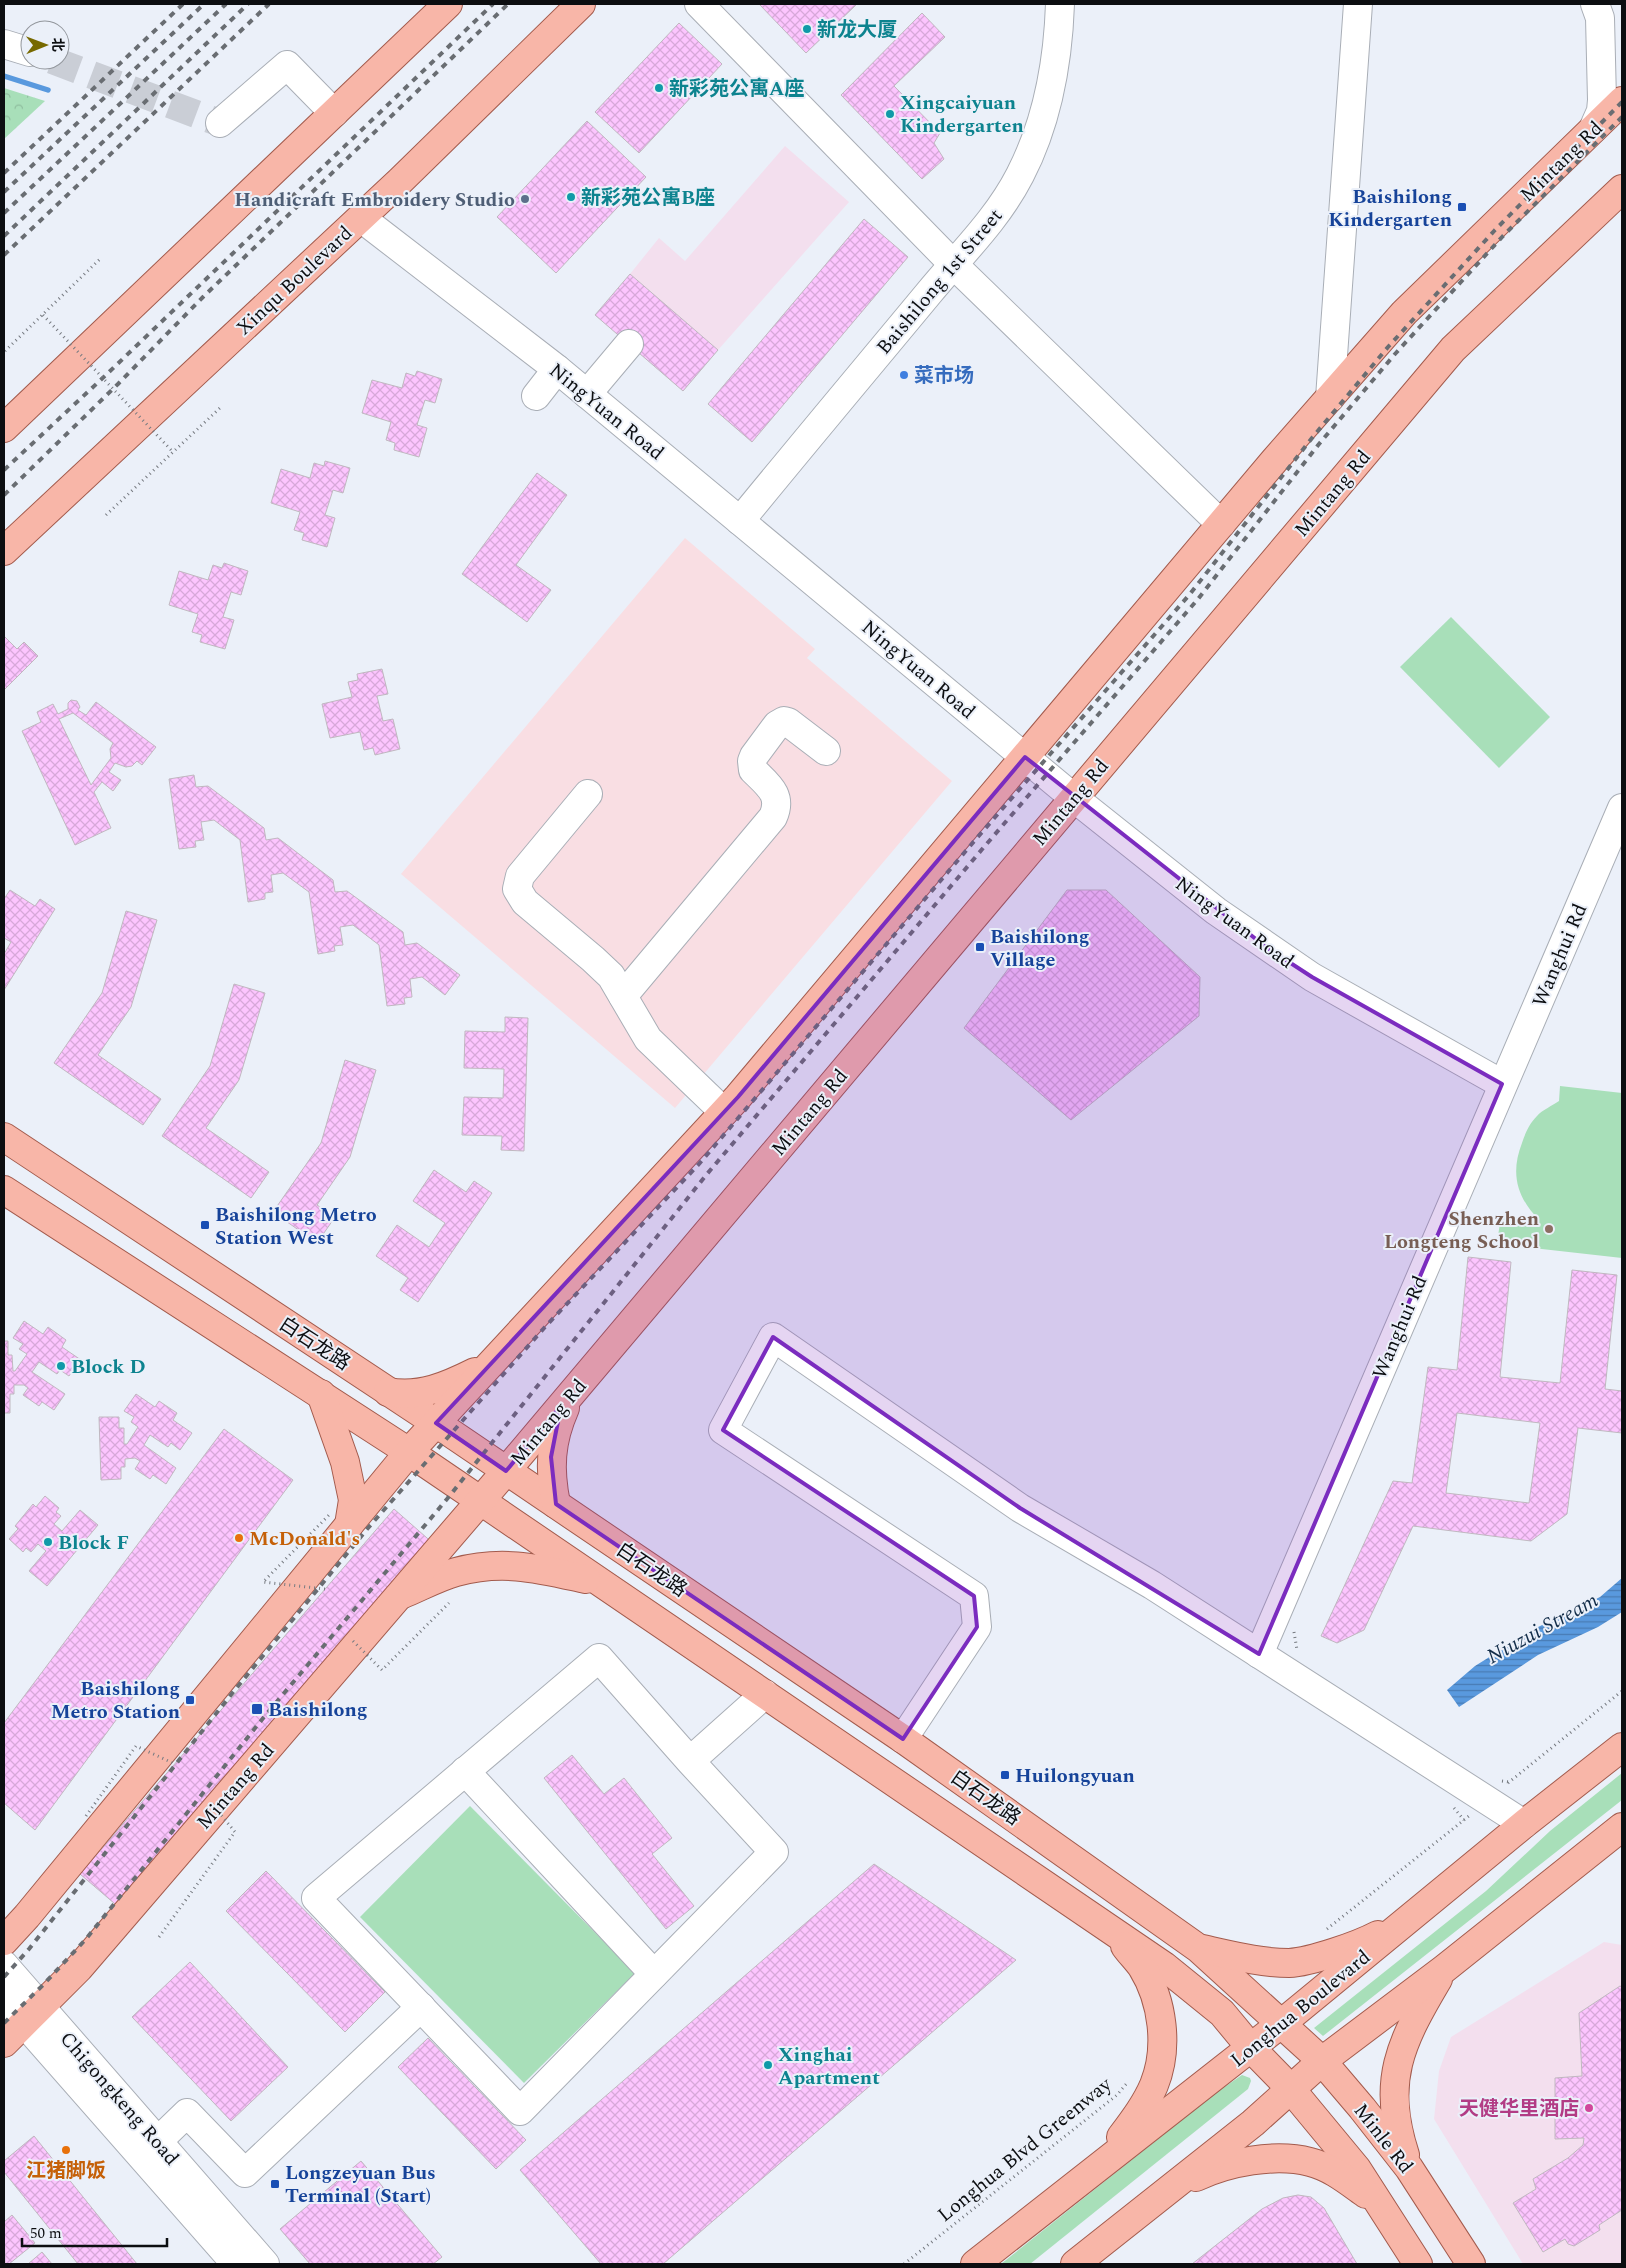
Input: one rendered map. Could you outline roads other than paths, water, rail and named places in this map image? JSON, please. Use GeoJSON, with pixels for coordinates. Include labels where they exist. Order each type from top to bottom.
{"type":"FeatureCollection","features":[{"type":"Feature","properties":{"kind":"main road"},"geometry":{"type":"LineString","coordinates":[[4,428],[448,4]]}},
{"type":"Feature","properties":{"kind":"main road","name":"Xinqu Boulevard"},"geometry":{"type":"LineString","coordinates":[[4,551],[361,218],[581,4]]}},
{"type":"Feature","properties":{"kind":"main road","name":"Mintang Rd"},"geometry":{"type":"LineString","coordinates":[[4,1941],[28,1916],[340,1519],[410,1452],[724,1112],[1221,524],[1404,313],[1622,101]]}},
{"type":"Feature","properties":{"kind":"main road","name":"Mintang Rd"},"geometry":{"type":"LineString","coordinates":[[4,2043],[79,1968],[506,1471],[1453,349],[1617,196]]}},
{"type":"Feature","properties":{"kind":"main road","name":"白石龙路"},"geometry":{"type":"LineString","coordinates":[[4,1138],[436,1423],[904,1739],[1198,1948],[1282,2023]]}},
{"type":"Feature","properties":{"kind":"main road","name":"白石龙路"},"geometry":{"type":"LineString","coordinates":[[4,1190],[410,1452],[1108,1926],[1210,2002],[1251,2048]]}},
{"type":"Feature","properties":{"kind":"main road"},"geometry":{"type":"LineString","coordinates":[[388,1392],[402,1394],[426,1392],[447,1386],[490,1364]]}},
{"type":"Feature","properties":{"kind":"main road"},"geometry":{"type":"LineString","coordinates":[[321,1394],[345,1462],[353,1500],[340,1519]]}},
{"type":"Feature","properties":{"kind":"main road"},"geometry":{"type":"LineString","coordinates":[[556,1504],[551,1478],[551,1457],[557,1426],[570,1395]]}},
{"type":"Feature","properties":{"kind":"main road"},"geometry":{"type":"LineString","coordinates":[[397,1596],[455,1572],[487,1566],[526,1566],[600,1582]]}},
{"type":"Feature","properties":{"kind":"main road","name":"Longhua Boulevard"},"geometry":{"type":"LineString","coordinates":[[975,2264],[1096,2167],[1251,2048],[1524,1824],[1622,1747]]}},
{"type":"Feature","properties":{"kind":"main road"},"geometry":{"type":"LineString","coordinates":[[1075,2264],[1253,2124],[1290,2088],[1322,2061],[1444,1969],[1622,1827]]}},
{"type":"Feature","properties":{"kind":"main road"},"geometry":{"type":"LineString","coordinates":[[1198,1948],[1248,1959],[1290,1963],[1311,1959],[1369,1940],[1417,1913]]}},
{"type":"Feature","properties":{"kind":"main road"},"geometry":{"type":"LineString","coordinates":[[1096,2167],[1139,2114],[1154,2086],[1162,2060],[1161,2015],[1152,1990],[1142,1967],[1108,1926]]}},
{"type":"Feature","properties":{"kind":"main road"},"geometry":{"type":"LineString","coordinates":[[1409,2168],[1396,2129],[1393,2103],[1394,2074],[1410,2031],[1444,1969]]}},
{"type":"Feature","properties":{"kind":"main road","name":"Minle Rd"},"geometry":{"type":"LineString","coordinates":[[1282,2023],[1322,2061],[1362,2108],[1409,2168],[1471,2264]]}},
{"type":"Feature","properties":{"kind":"main road","name":"Minle Rd"},"geometry":{"type":"LineString","coordinates":[[1251,2048],[1290,2088],[1357,2169],[1376,2202],[1418,2264]]}},
{"type":"Feature","properties":{"kind":"main road"},"geometry":{"type":"LineString","coordinates":[[1168,2191],[1200,2176],[1228,2166],[1285,2159],[1310,2162],[1339,2175],[1376,2202]]}},
{"type":"Feature","properties":{"kind":"street"},"geometry":{"type":"LineString","coordinates":[[699,4],[953,264],[1221,524]]}},
{"type":"Feature","properties":{"kind":"street","name":"Baishilong 1st Street"},"geometry":{"type":"LineString","coordinates":[[740,521],[995,216],[1009,195],[1037,136],[1058,40],[1060,4]]}},
{"type":"Feature","properties":{"kind":"street"},"geometry":{"type":"LineString","coordinates":[[1330,398],[1358,4]]}},
{"type":"Feature","properties":{"kind":"street"},"geometry":{"type":"LineString","coordinates":[[1593,129],[1602,100],[1600,18],[1595,4]]}},
{"type":"Feature","properties":{"kind":"street"},"geometry":{"type":"LineString","coordinates":[[4,44],[20,49]]}},
{"type":"Feature","properties":{"kind":"street"},"geometry":{"type":"LineString","coordinates":[[220,124],[287,65],[334,113]]}},
{"type":"Feature","properties":{"kind":"street","name":"NingYuan Road"},"geometry":{"type":"LineString","coordinates":[[361,218],[588,394],[1074,798],[1216,911],[1312,977],[1502,1084]]}},
{"type":"Feature","properties":{"kind":"street"},"geometry":{"type":"LineString","coordinates":[[588,394],[629,344]]}},
{"type":"Feature","properties":{"kind":"street"},"geometry":{"type":"LineString","coordinates":[[536,396],[557,370]]}},
{"type":"Feature","properties":{"kind":"street"},"geometry":{"type":"LineString","coordinates":[[623,996],[773,817],[777,806],[775,794],[753,770],[752,760],[777,725],[784,721],[788,722],[826,751]]}},
{"type":"Feature","properties":{"kind":"street"},"geometry":{"type":"LineString","coordinates":[[588,794],[520,876],[517,889],[526,902],[610,976],[648,1039],[724,1112]]}},
{"type":"Feature","properties":{"kind":"street","name":"Wanghui Rd"},"geometry":{"type":"LineString","coordinates":[[1259,1654],[1622,808]]}},
{"type":"Feature","properties":{"kind":"street"},"geometry":{"type":"LineString","coordinates":[[904,1739],[977,1627],[974,1596],[723,1430],[773,1338],[1020,1508],[1152,1585],[1259,1654],[1490,1795],[1524,1824]]}},
{"type":"Feature","properties":{"kind":"street"},"geometry":{"type":"LineString","coordinates":[[599,1658],[774,1852],[520,2111],[316,1898],[465,1771],[599,1658]]}},
{"type":"Feature","properties":{"kind":"street"},"geometry":{"type":"LineString","coordinates":[[690,1761],[766,1694]]}},
{"type":"Feature","properties":{"kind":"street"},"geometry":{"type":"LineString","coordinates":[[465,1771],[654,1974]]}},
{"type":"Feature","properties":{"kind":"street","name":"Chigongkeng Road"},"geometry":{"type":"LineString","coordinates":[[4,1965],[32,2015],[252,2262]]}},
{"type":"Feature","properties":{"kind":"street","name":"Chigongkeng Road"},"geometry":{"type":"LineString","coordinates":[[4,2000],[32,2015],[158,2141],[252,2262]]}},
{"type":"Feature","properties":{"kind":"street"},"geometry":{"type":"LineString","coordinates":[[158,2141],[187,2113],[245,2173],[421,2007]]}},
{"type":"Feature","properties":{"kind":"water"},"geometry":{"type":"Polygon","coordinates":[[[1622,1578],[1622,1612],[1598,1627],[1538,1655],[1459,1707],[1447,1690],[1475,1666],[1536,1628],[1600,1597],[1622,1578]]]}},
{"type":"Feature","properties":{"kind":"waterway","name":"Niuzui Stream"},"geometry":{"type":"LineString","coordinates":[[4,76],[48,90]]}},
{"type":"Feature","properties":{"kind":"tunnel"},"geometry":{"type":"LineString","coordinates":[[70,67],[220,123]]}},
{"type":"Feature","properties":{"kind":"railway"},"geometry":{"type":"LineString","coordinates":[[4,173],[183,4]]}},
{"type":"Feature","properties":{"kind":"railway"},"geometry":{"type":"LineString","coordinates":[[4,192],[204,4]]}},
{"type":"Feature","properties":{"kind":"railway"},"geometry":{"type":"LineString","coordinates":[[4,213],[226,4]]}},
{"type":"Feature","properties":{"kind":"railway"},"geometry":{"type":"LineString","coordinates":[[4,236],[248,4]]}},
{"type":"Feature","properties":{"kind":"railway"},"geometry":{"type":"LineString","coordinates":[[4,255],[269,4]]}},
{"type":"Feature","properties":{"kind":"railway"},"geometry":{"type":"LineString","coordinates":[[4,470],[107,374],[493,4]]}},
{"type":"Feature","properties":{"kind":"railway"},"geometry":{"type":"LineString","coordinates":[[4,495],[118,384],[203,297],[508,4]]}},
{"type":"Feature","properties":{"kind":"railway"},"geometry":{"type":"LineString","coordinates":[[4,1977],[29,1949],[234,1691],[368,1528],[545,1327],[699,1164],[976,839],[1190,594],[1312,438],[1388,347],[1495,230],[1622,102]]}},
{"type":"Feature","properties":{"kind":"railway"},"geometry":{"type":"LineString","coordinates":[[4,2023],[86,1939],[264,1717],[447,1499],[707,1174],[984,847],[1198,599],[1319,444],[1395,354],[1503,236],[1622,117]]}},
{"type":"Feature","properties":{"kind":"place","name":"新龙大厦"},"geometry":{"type":"Point","coordinates":[807,29]}},
{"type":"Feature","properties":{"kind":"place","name":"新彩苑公寓A座"},"geometry":{"type":"Point","coordinates":[659,88]}},
{"type":"Feature","properties":{"kind":"place","name":"Xingcaiyuan Kindergarten"},"geometry":{"type":"Point","coordinates":[890,114]}},
{"type":"Feature","properties":{"kind":"place","name":"新彩苑公寓B座"},"geometry":{"type":"Point","coordinates":[571,197]}},
{"type":"Feature","properties":{"kind":"place","name":"Handicraft Embroidery Studio"},"geometry":{"type":"Point","coordinates":[525,199]}},
{"type":"Feature","properties":{"kind":"place","name":"Baishilong Kindergarten"},"geometry":{"type":"Point","coordinates":[1462,207]}},
{"type":"Feature","properties":{"kind":"place","name":"菜市场"},"geometry":{"type":"Point","coordinates":[904,375]}},
{"type":"Feature","properties":{"kind":"place","name":"Baishilong Village"},"geometry":{"type":"Point","coordinates":[980,947]}},
{"type":"Feature","properties":{"kind":"place","name":"Baishilong Metro Station West"},"geometry":{"type":"Point","coordinates":[205,1225]}},
{"type":"Feature","properties":{"kind":"place","name":"Shenzhen Longteng School"},"geometry":{"type":"Point","coordinates":[1549,1229]}},
{"type":"Feature","properties":{"kind":"place","name":"Block D"},"geometry":{"type":"Point","coordinates":[61,1366]}},
{"type":"Feature","properties":{"kind":"place","name":"McDonald's"},"geometry":{"type":"Point","coordinates":[239,1538]}},
{"type":"Feature","properties":{"kind":"place","name":"Block F"},"geometry":{"type":"Point","coordinates":[48,1542]}},
{"type":"Feature","properties":{"kind":"place","name":"Baishilong Metro Station"},"geometry":{"type":"Point","coordinates":[190,1700]}},
{"type":"Feature","properties":{"kind":"place","name":"Baishilong"},"geometry":{"type":"Point","coordinates":[257,1709]}},
{"type":"Feature","properties":{"kind":"place","name":"Huilongyuan"},"geometry":{"type":"Point","coordinates":[1005,1775]}},
{"type":"Feature","properties":{"kind":"place","name":"Xinghai Apartment"},"geometry":{"type":"Point","coordinates":[768,2065]}},
{"type":"Feature","properties":{"kind":"place","name":"天健华里酒店"},"geometry":{"type":"Point","coordinates":[1589,2108]}},
{"type":"Feature","properties":{"kind":"place","name":"江猪脚饭"},"geometry":{"type":"Point","coordinates":[66,2150]}},
{"type":"Feature","properties":{"kind":"place","name":"Longzeyuan Bus Terminal (Start)"},"geometry":{"type":"Point","coordinates":[275,2184]}}]}
